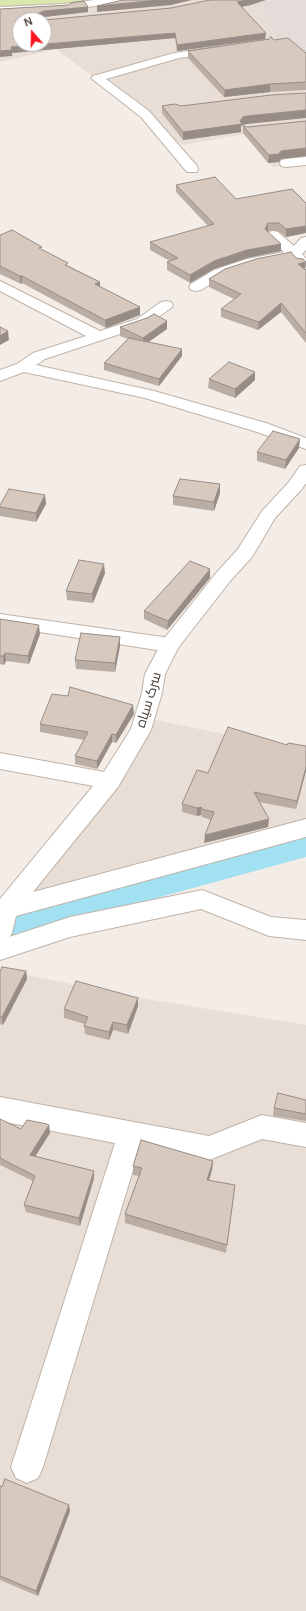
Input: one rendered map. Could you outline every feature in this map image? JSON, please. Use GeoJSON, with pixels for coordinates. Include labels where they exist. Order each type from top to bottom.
{"type":"FeatureCollection","features":[{"type":"Feature","properties":{"kind":"street"},"geometry":{"type":"LineString","coordinates":[[0,10],[64,7],[119,0]]}},
{"type":"Feature","properties":{"kind":"street"},"geometry":{"type":"LineString","coordinates":[[192,169],[144,114],[97,78],[178,55],[225,49]]}},
{"type":"Feature","properties":{"kind":"street"},"geometry":{"type":"LineString","coordinates":[[286,163],[306,161]]}},
{"type":"Feature","properties":{"kind":"street"},"geometry":{"type":"LineString","coordinates":[[273,235],[299,259]]}},
{"type":"Feature","properties":{"kind":"street"},"geometry":{"type":"LineString","coordinates":[[299,259],[306,240]]}},
{"type":"Feature","properties":{"kind":"street"},"geometry":{"type":"LineString","coordinates":[[196,287],[219,273],[252,262],[299,259]]}},
{"type":"Feature","properties":{"kind":"street"},"geometry":{"type":"LineString","coordinates":[[0,285],[98,336]]}},
{"type":"Feature","properties":{"kind":"street"},"geometry":{"type":"LineString","coordinates":[[0,376],[23,367],[39,356],[142,322],[166,304]]}},
{"type":"Feature","properties":{"kind":"street"},"geometry":{"type":"LineString","coordinates":[[23,367],[148,394],[260,427],[306,444]]}},
{"type":"Feature","properties":{"kind":"street","name":"سرک سیاه"},"geometry":{"type":"LineString","coordinates":[[2,918],[110,781],[141,730],[152,693],[155,674],[170,645],[224,576],[245,553],[268,515],[295,486],[306,470]]}},
{"type":"Feature","properties":{"kind":"street"},"geometry":{"type":"LineString","coordinates":[[0,620],[170,645]]}},
{"type":"Feature","properties":{"kind":"street"},"geometry":{"type":"LineString","coordinates":[[0,761],[91,776],[110,781]]}},
{"type":"Feature","properties":{"kind":"street"},"geometry":{"type":"LineString","coordinates":[[2,918],[306,828]]}},
{"type":"Feature","properties":{"kind":"street"},"geometry":{"type":"LineString","coordinates":[[0,950],[70,927],[202,899],[269,926],[306,930]]}},
{"type":"Feature","properties":{"kind":"street"},"geometry":{"type":"LineString","coordinates":[[0,1110],[210,1148],[262,1127],[306,1135]]}},
{"type":"Feature","properties":{"kind":"street"},"geometry":{"type":"LineString","coordinates":[[27,1467],[131,1134]]}},
{"type":"Feature","properties":{"kind":"shaded area"},"geometry":{"type":"Polygon","coordinates":[[[119,0],[270,0],[252,8],[267,9],[263,15],[270,22],[276,42],[306,59],[306,164],[273,167],[246,134],[182,145],[56,49],[52,50],[52,12],[12,12],[12,52],[43,52],[0,62],[0,10],[119,0]]]}},
{"type":"Feature","properties":{"kind":"shaded area"},"geometry":{"type":"Polygon","coordinates":[[[270,0],[306,0],[306,59],[276,42],[270,22],[263,15],[267,9],[251,8],[270,0]]]}},
{"type":"Feature","properties":{"kind":"shaded area"},"geometry":{"type":"Polygon","coordinates":[[[146,718],[306,751],[306,828],[0,911],[146,718]]]}},
{"type":"Feature","properties":{"kind":"shaded area"},"geometry":{"type":"Polygon","coordinates":[[[0,970],[153,1000],[306,1025],[306,1611],[0,1611],[0,970]]]}},
{"type":"Feature","properties":{"kind":"green space"},"geometry":{"type":"Polygon","coordinates":[[[0,0],[119,0],[0,10],[0,0]]]}},
{"type":"Feature","properties":{"kind":"building"},"geometry":{"type":"Polygon","coordinates":[[[123,0],[159,0],[97,6],[123,0]]]}},
{"type":"Feature","properties":{"kind":"building"},"geometry":{"type":"Polygon","coordinates":[[[210,0],[247,0],[237,2],[266,33],[177,45],[175,33],[52,44],[52,19],[171,8],[210,0]]]}},
{"type":"Feature","properties":{"kind":"building"},"geometry":{"type":"Polygon","coordinates":[[[84,1],[88,7],[12,12],[12,50],[0,51],[0,9],[69,5],[71,3],[84,1]]]}},
{"type":"Feature","properties":{"kind":"building"},"geometry":{"type":"Polygon","coordinates":[[[271,37],[274,40],[288,38],[306,53],[306,82],[270,84],[225,90],[188,51],[269,39],[271,37]]]}},
{"type":"Feature","properties":{"kind":"building"},"geometry":{"type":"Polygon","coordinates":[[[306,93],[306,110],[247,116],[243,117],[240,121],[242,124],[183,132],[162,106],[175,104],[181,106],[271,95],[306,93]]]}},
{"type":"Feature","properties":{"kind":"building"},"geometry":{"type":"Polygon","coordinates":[[[306,121],[306,148],[281,151],[279,154],[269,155],[243,126],[248,127],[306,121]]]}},
{"type":"Feature","properties":{"kind":"building"},"geometry":{"type":"Polygon","coordinates":[[[215,177],[236,199],[292,189],[306,203],[306,226],[286,229],[279,223],[268,223],[265,229],[281,244],[247,250],[214,261],[190,275],[167,262],[178,258],[150,242],[214,224],[176,185],[215,177]]]}},
{"type":"Feature","properties":{"kind":"building"},"geometry":{"type":"Polygon","coordinates":[[[12,230],[42,247],[39,248],[68,263],[65,265],[100,282],[95,284],[140,307],[105,320],[0,266],[0,235],[12,230]]]}},
{"type":"Feature","properties":{"kind":"building"},"geometry":{"type":"Polygon","coordinates":[[[291,252],[296,258],[303,259],[306,262],[298,264],[306,270],[306,333],[281,303],[259,322],[221,309],[241,294],[209,279],[225,269],[256,259],[291,252]]]}},
{"type":"Feature","properties":{"kind":"building"},"geometry":{"type":"Polygon","coordinates":[[[154,314],[167,321],[143,338],[120,327],[147,318],[154,314]]]}},
{"type":"Feature","properties":{"kind":"building"},"geometry":{"type":"Polygon","coordinates":[[[0,327],[8,331],[0,336],[0,327]]]}},
{"type":"Feature","properties":{"kind":"building"},"geometry":{"type":"Polygon","coordinates":[[[129,338],[182,349],[159,379],[104,363],[129,338]]]}},
{"type":"Feature","properties":{"kind":"building"},"geometry":{"type":"Polygon","coordinates":[[[229,362],[255,372],[235,389],[209,379],[229,362]]]}},
{"type":"Feature","properties":{"kind":"building"},"geometry":{"type":"Polygon","coordinates":[[[273,431],[300,439],[286,460],[257,452],[273,431]]]}},
{"type":"Feature","properties":{"kind":"building"},"geometry":{"type":"Polygon","coordinates":[[[180,479],[220,484],[214,502],[173,496],[180,479]]]}},
{"type":"Feature","properties":{"kind":"building"},"geometry":{"type":"Polygon","coordinates":[[[9,489],[45,495],[36,513],[0,507],[9,489]]]}},
{"type":"Feature","properties":{"kind":"building"},"geometry":{"type":"Polygon","coordinates":[[[79,560],[104,564],[92,594],[66,591],[79,560]]]}},
{"type":"Feature","properties":{"kind":"building"},"geometry":{"type":"Polygon","coordinates":[[[190,561],[210,569],[168,621],[144,611],[190,561]]]}},
{"type":"Feature","properties":{"kind":"building"},"geometry":{"type":"Polygon","coordinates":[[[0,619],[39,625],[28,656],[5,653],[3,656],[0,656],[0,619]]]}},
{"type":"Feature","properties":{"kind":"building"},"geometry":{"type":"Polygon","coordinates":[[[81,633],[120,637],[115,663],[75,660],[81,633]]]}},
{"type":"Feature","properties":{"kind":"building"},"geometry":{"type":"Polygon","coordinates":[[[70,687],[133,705],[116,735],[112,734],[97,761],[75,756],[88,732],[40,724],[52,694],[68,696],[70,687]]]}},
{"type":"Feature","properties":{"kind":"building"},"geometry":{"type":"Polygon","coordinates":[[[228,727],[287,745],[288,743],[306,746],[306,767],[297,801],[254,792],[269,819],[205,835],[214,812],[202,809],[201,807],[197,808],[182,804],[197,770],[208,773],[228,727]]]}},
{"type":"Feature","properties":{"kind":"building"},"geometry":{"type":"Polygon","coordinates":[[[2,967],[26,971],[2,1017],[0,1017],[0,972],[2,967]]]}},
{"type":"Feature","properties":{"kind":"building"},"geometry":{"type":"Polygon","coordinates":[[[76,981],[138,998],[127,1025],[113,1022],[109,1032],[84,1026],[88,1017],[64,1009],[76,981]]]}},
{"type":"Feature","properties":{"kind":"building"},"geometry":{"type":"Polygon","coordinates":[[[278,1093],[306,1100],[306,1114],[274,1108],[278,1093]]]}},
{"type":"Feature","properties":{"kind":"building"},"geometry":{"type":"Polygon","coordinates":[[[0,1119],[21,1129],[27,1120],[49,1125],[30,1155],[94,1171],[79,1218],[24,1205],[35,1176],[0,1158],[0,1119]]]}},
{"type":"Feature","properties":{"kind":"building"},"geometry":{"type":"Polygon","coordinates":[[[141,1140],[213,1161],[207,1180],[235,1185],[227,1245],[125,1214],[142,1168],[133,1166],[141,1140]]]}},
{"type":"Feature","properties":{"kind":"building"},"geometry":{"type":"Polygon","coordinates":[[[5,1479],[69,1505],[36,1591],[0,1576],[0,1486],[2,1487],[5,1479]]]}},
{"type":"Feature","properties":{"kind":"waterway"},"geometry":{"type":"LineString","coordinates":[[0,930],[306,847]]}}]}
